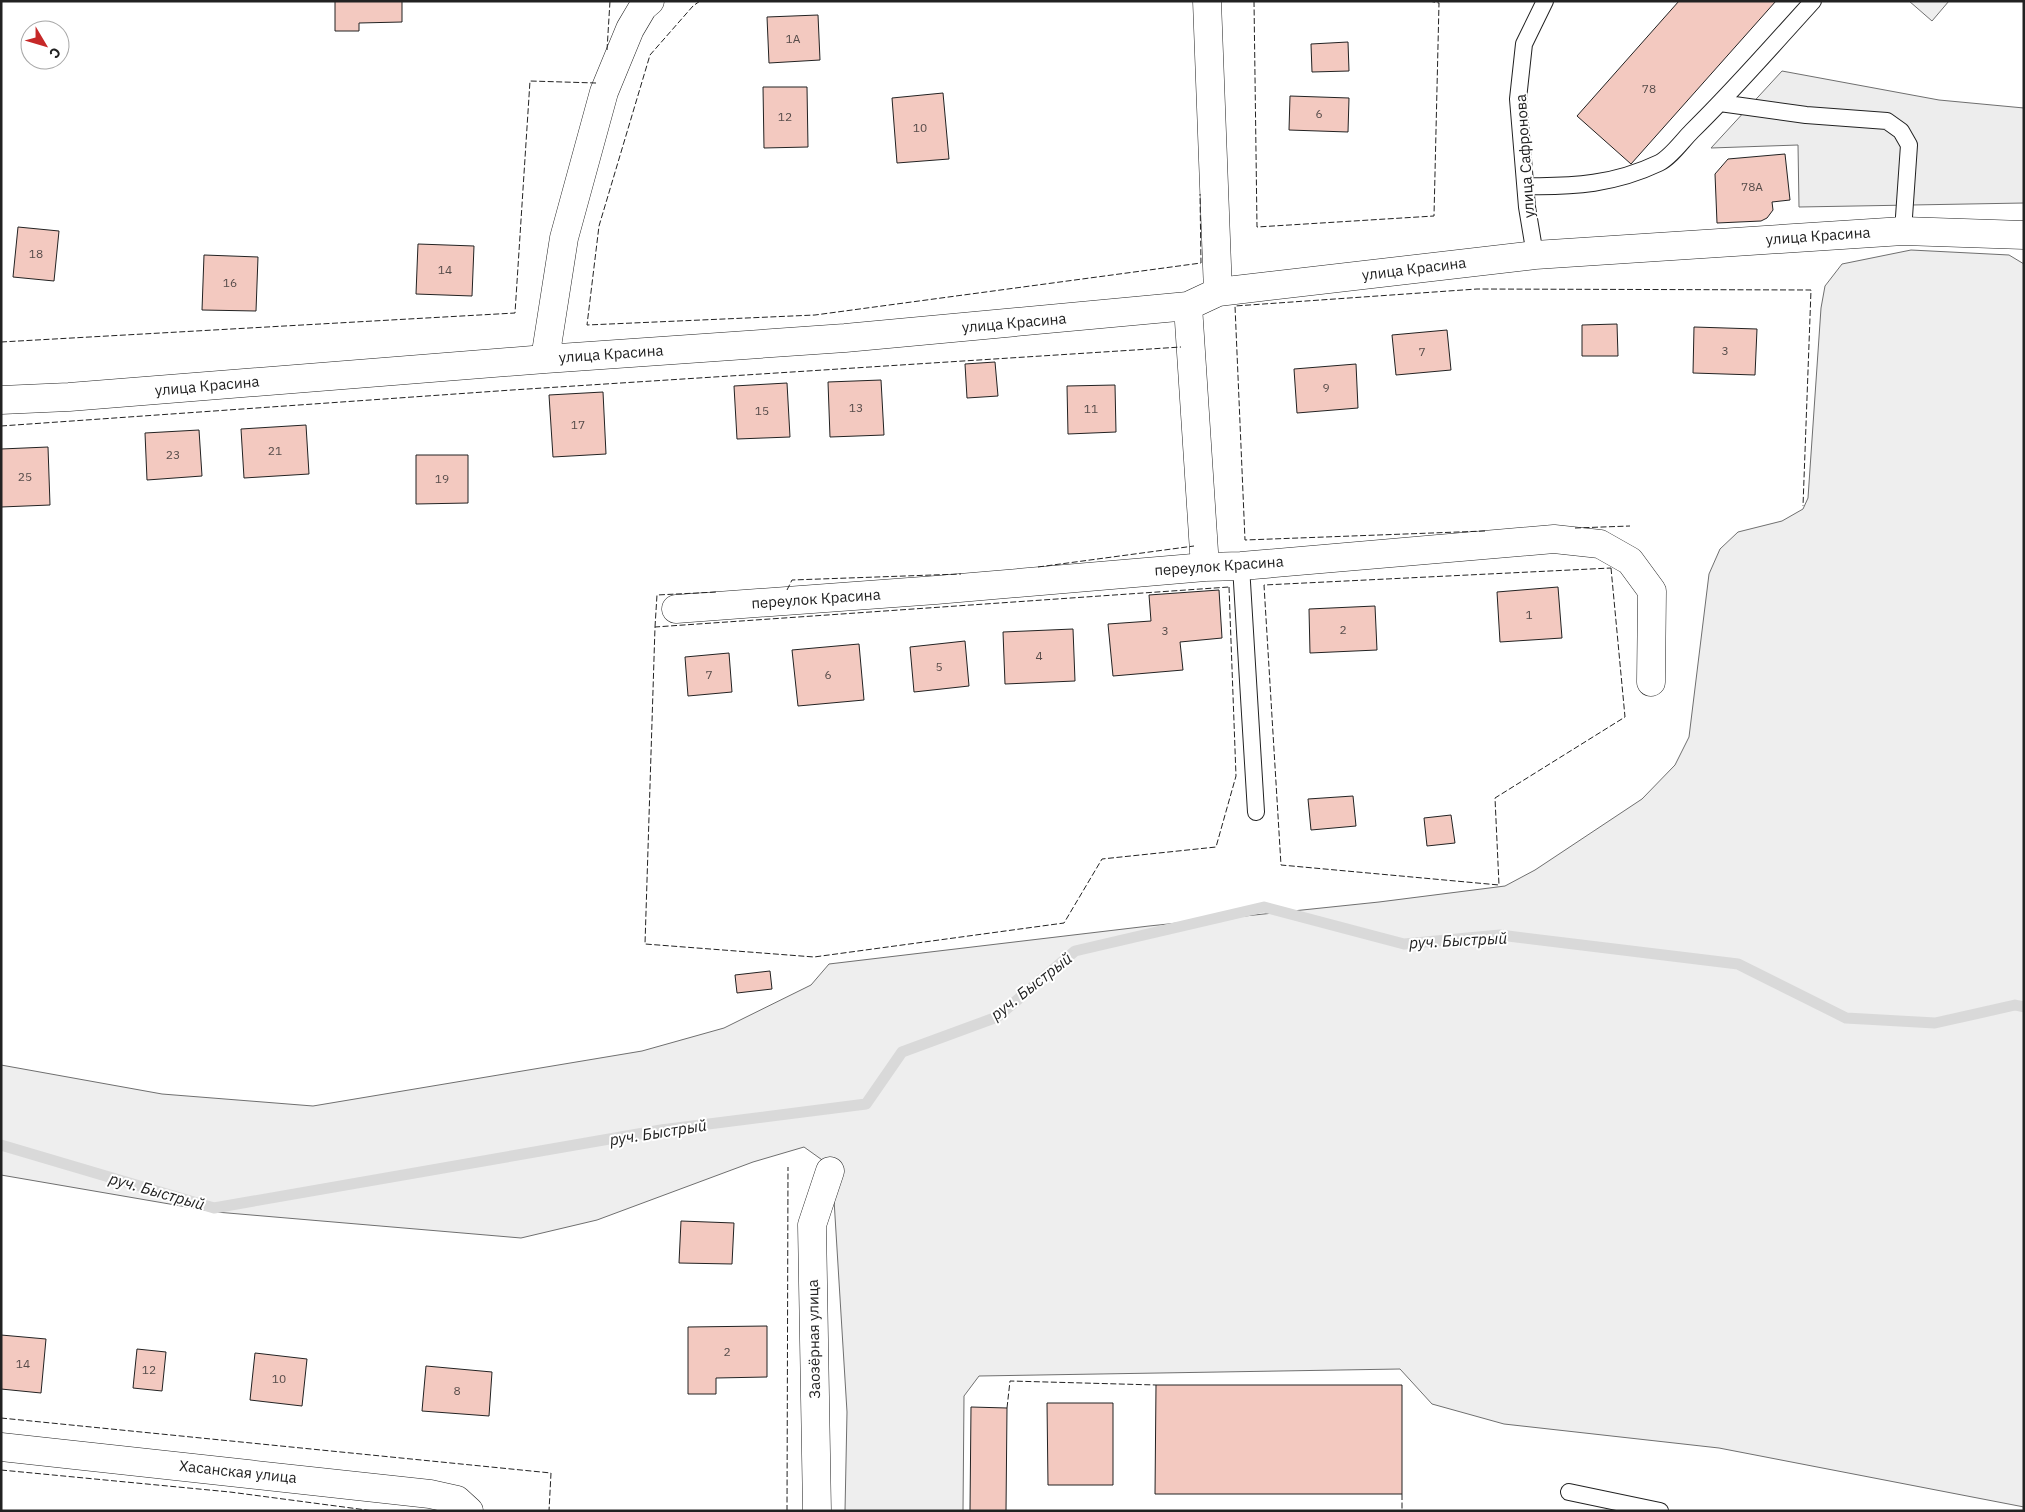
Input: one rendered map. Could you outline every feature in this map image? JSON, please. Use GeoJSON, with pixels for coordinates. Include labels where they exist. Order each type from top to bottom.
{"type":"FeatureCollection","features":[{"type":"Feature","properties":{"kind":"street"},"geometry":{"type":"LineString","coordinates":[[545,358],[564,238],[604,92],[630,29],[643,7],[650,1]]}},
{"type":"Feature","properties":{"kind":"street"},"geometry":{"type":"LineString","coordinates":[[1207,1],[1218,292]]}},
{"type":"Feature","properties":{"kind":"street","name":"улица Красина"},"geometry":{"type":"LineString","coordinates":[[1,400],[79,396],[545,358],[845,338],[1188,306],[1218,292],[1535,255],[1903,231],[2024,235]]}},
{"type":"Feature","properties":{"kind":"street"},"geometry":{"type":"LineString","coordinates":[[1188,306],[1204,566]]}},
{"type":"Feature","properties":{"kind":"street","name":"переулок Красина"},"geometry":{"type":"LineString","coordinates":[[676,609],[936,590],[1204,566],[1241,566],[1554,539],[1600,544],[1630,561],[1652,591],[1651,682]]}},
{"type":"Feature","properties":{"kind":"street","name":"Заозёрная улица"},"geometry":{"type":"LineString","coordinates":[[817,1511],[812,1225],[830,1171]]}},
{"type":"Feature","properties":{"kind":"street","name":"Хасанская улица"},"geometry":{"type":"LineString","coordinates":[[1,1447],[430,1494],[457,1500],[469,1511]]}},
{"type":"Feature","properties":{"kind":"lane","name":"улица Сафронова"},"geometry":{"type":"LineString","coordinates":[[1535,255],[1527,207],[1518,99],[1524,44],[1545,1]]}},
{"type":"Feature","properties":{"kind":"lane"},"geometry":{"type":"LineString","coordinates":[[1526,186],[1567,187],[1592,184],[1626,176],[1661,162],[1720,103],[1813,1]]}},
{"type":"Feature","properties":{"kind":"lane"},"geometry":{"type":"LineString","coordinates":[[1720,103],[1806,115],[1887,122],[1894,126],[1901,131],[1910,145],[1903,231]]}},
{"type":"Feature","properties":{"kind":"lane"},"geometry":{"type":"LineString","coordinates":[[1241,566],[1256,812]]}},
{"type":"Feature","properties":{"kind":"lane"},"geometry":{"type":"LineString","coordinates":[[1569,1492],[1660,1511]]}},
{"type":"Feature","properties":{"kind":"shaded area"},"geometry":{"type":"Polygon","coordinates":[[[1909,1],[1949,1],[1932,21],[1909,1]]]}},
{"type":"Feature","properties":{"kind":"shaded area"},"geometry":{"type":"Polygon","coordinates":[[[1782,71],[1939,100],[2024,108],[2024,203],[1799,207],[1798,145],[1711,148],[1782,71]]]}},
{"type":"Feature","properties":{"kind":"shaded area"},"geometry":{"type":"Polygon","coordinates":[[[1911,250],[2009,255],[2024,264],[2024,1507],[1719,1448],[1504,1424],[1432,1404],[1400,1369],[979,1376],[964,1396],[963,1511],[845,1511],[847,1412],[832,1167],[804,1147],[753,1162],[597,1220],[521,1238],[216,1212],[1,1175],[1,1065],[162,1094],[313,1106],[642,1051],[724,1028],[811,985],[829,964],[1505,886],[1535,870],[1642,799],[1675,765],[1689,737],[1709,574],[1720,549],[1738,532],[1782,521],[1803,509],[1808,498],[1821,308],[1825,286],[1842,264],[1911,250]]]}},
{"type":"Feature","properties":{"kind":"building"},"geometry":{"type":"Polygon","coordinates":[[[335,1],[402,1],[402,22],[359,23],[359,31],[335,31],[335,1]]]}},
{"type":"Feature","properties":{"kind":"building"},"geometry":{"type":"Polygon","coordinates":[[[1679,1],[1776,1],[1631,164],[1577,116],[1679,1]]]}},
{"type":"Feature","properties":{"kind":"building"},"geometry":{"type":"Polygon","coordinates":[[[818,15],[820,60],[769,63],[767,17],[818,15]]]}},
{"type":"Feature","properties":{"kind":"building"},"geometry":{"type":"Polygon","coordinates":[[[1348,42],[1349,71],[1312,72],[1311,44],[1348,42]]]}},
{"type":"Feature","properties":{"kind":"building"},"geometry":{"type":"Polygon","coordinates":[[[763,87],[807,87],[808,147],[764,148],[763,87]]]}},
{"type":"Feature","properties":{"kind":"building"},"geometry":{"type":"Polygon","coordinates":[[[943,93],[949,159],[897,163],[892,98],[943,93]]]}},
{"type":"Feature","properties":{"kind":"building"},"geometry":{"type":"Polygon","coordinates":[[[1290,96],[1349,98],[1348,132],[1289,130],[1290,96]]]}},
{"type":"Feature","properties":{"kind":"building"},"geometry":{"type":"Polygon","coordinates":[[[1785,154],[1790,200],[1772,202],[1773,210],[1767,218],[1761,221],[1717,223],[1715,174],[1728,159],[1785,154]]]}},
{"type":"Feature","properties":{"kind":"building"},"geometry":{"type":"Polygon","coordinates":[[[18,227],[59,231],[54,281],[13,277],[18,227]]]}},
{"type":"Feature","properties":{"kind":"building"},"geometry":{"type":"Polygon","coordinates":[[[418,244],[474,246],[472,296],[416,294],[418,244]]]}},
{"type":"Feature","properties":{"kind":"building"},"geometry":{"type":"Polygon","coordinates":[[[204,255],[258,257],[256,311],[202,310],[204,255]]]}},
{"type":"Feature","properties":{"kind":"building"},"geometry":{"type":"Polygon","coordinates":[[[1617,324],[1618,356],[1582,356],[1582,325],[1617,324]]]}},
{"type":"Feature","properties":{"kind":"building"},"geometry":{"type":"Polygon","coordinates":[[[1694,327],[1757,329],[1755,375],[1693,373],[1694,327]]]}},
{"type":"Feature","properties":{"kind":"building"},"geometry":{"type":"Polygon","coordinates":[[[1447,330],[1451,370],[1396,375],[1392,335],[1447,330]]]}},
{"type":"Feature","properties":{"kind":"building"},"geometry":{"type":"Polygon","coordinates":[[[995,362],[998,396],[967,398],[965,364],[995,362]]]}},
{"type":"Feature","properties":{"kind":"building"},"geometry":{"type":"Polygon","coordinates":[[[1356,364],[1358,408],[1297,413],[1294,369],[1356,364]]]}},
{"type":"Feature","properties":{"kind":"building"},"geometry":{"type":"Polygon","coordinates":[[[881,380],[884,435],[830,437],[828,382],[881,380]]]}},
{"type":"Feature","properties":{"kind":"building"},"geometry":{"type":"Polygon","coordinates":[[[787,383],[790,437],[737,439],[734,386],[787,383]]]}},
{"type":"Feature","properties":{"kind":"building"},"geometry":{"type":"Polygon","coordinates":[[[1115,385],[1116,432],[1068,434],[1067,386],[1115,385]]]}},
{"type":"Feature","properties":{"kind":"building"},"geometry":{"type":"Polygon","coordinates":[[[603,392],[606,454],[553,457],[549,395],[603,392]]]}},
{"type":"Feature","properties":{"kind":"building"},"geometry":{"type":"Polygon","coordinates":[[[306,425],[309,474],[244,478],[241,429],[306,425]]]}},
{"type":"Feature","properties":{"kind":"building"},"geometry":{"type":"Polygon","coordinates":[[[199,430],[202,476],[147,480],[145,433],[199,430]]]}},
{"type":"Feature","properties":{"kind":"building"},"geometry":{"type":"Polygon","coordinates":[[[48,447],[50,505],[1,507],[1,449],[48,447]]]}},
{"type":"Feature","properties":{"kind":"building"},"geometry":{"type":"Polygon","coordinates":[[[416,455],[468,455],[468,503],[416,504],[416,455]]]}},
{"type":"Feature","properties":{"kind":"building"},"geometry":{"type":"Polygon","coordinates":[[[1558,587],[1562,638],[1500,642],[1497,592],[1558,587]]]}},
{"type":"Feature","properties":{"kind":"building"},"geometry":{"type":"Polygon","coordinates":[[[1219,590],[1222,638],[1180,642],[1183,670],[1113,676],[1108,624],[1151,621],[1149,595],[1219,590]]]}},
{"type":"Feature","properties":{"kind":"building"},"geometry":{"type":"Polygon","coordinates":[[[1375,606],[1377,650],[1310,653],[1309,609],[1375,606]]]}},
{"type":"Feature","properties":{"kind":"building"},"geometry":{"type":"Polygon","coordinates":[[[1073,629],[1075,681],[1005,684],[1003,632],[1073,629]]]}},
{"type":"Feature","properties":{"kind":"building"},"geometry":{"type":"Polygon","coordinates":[[[965,641],[969,686],[914,692],[910,647],[965,641]]]}},
{"type":"Feature","properties":{"kind":"building"},"geometry":{"type":"Polygon","coordinates":[[[859,644],[864,700],[798,706],[792,650],[859,644]]]}},
{"type":"Feature","properties":{"kind":"building"},"geometry":{"type":"Polygon","coordinates":[[[729,653],[732,692],[688,696],[685,657],[729,653]]]}},
{"type":"Feature","properties":{"kind":"building"},"geometry":{"type":"Polygon","coordinates":[[[1353,796],[1356,826],[1311,830],[1308,799],[1353,796]]]}},
{"type":"Feature","properties":{"kind":"building"},"geometry":{"type":"Polygon","coordinates":[[[1451,815],[1455,843],[1427,846],[1424,818],[1451,815]]]}},
{"type":"Feature","properties":{"kind":"building"},"geometry":{"type":"Polygon","coordinates":[[[770,971],[772,989],[737,993],[735,975],[770,971]]]}},
{"type":"Feature","properties":{"kind":"building"},"geometry":{"type":"Polygon","coordinates":[[[681,1221],[734,1223],[732,1264],[679,1263],[681,1221]]]}},
{"type":"Feature","properties":{"kind":"building"},"geometry":{"type":"Polygon","coordinates":[[[767,1326],[767,1377],[716,1378],[716,1394],[688,1394],[688,1327],[767,1326]]]}},
{"type":"Feature","properties":{"kind":"building"},"geometry":{"type":"Polygon","coordinates":[[[1,1335],[46,1339],[41,1393],[1,1389],[1,1335]]]}},
{"type":"Feature","properties":{"kind":"building"},"geometry":{"type":"Polygon","coordinates":[[[137,1349],[166,1352],[162,1391],[133,1388],[137,1349]]]}},
{"type":"Feature","properties":{"kind":"building"},"geometry":{"type":"Polygon","coordinates":[[[255,1353],[307,1359],[302,1406],[250,1400],[255,1353]]]}},
{"type":"Feature","properties":{"kind":"building"},"geometry":{"type":"Polygon","coordinates":[[[426,1366],[492,1372],[489,1416],[422,1411],[426,1366]]]}},
{"type":"Feature","properties":{"kind":"building"},"geometry":{"type":"Polygon","coordinates":[[[1156,1385],[1402,1385],[1402,1494],[1155,1494],[1156,1385]]]}},
{"type":"Feature","properties":{"kind":"building"},"geometry":{"type":"Polygon","coordinates":[[[1047,1403],[1113,1403],[1113,1485],[1048,1485],[1047,1403]]]}},
{"type":"Feature","properties":{"kind":"building"},"geometry":{"type":"Polygon","coordinates":[[[971,1407],[1007,1408],[1006,1511],[970,1511],[971,1407]]]}},
{"type":"Feature","properties":{"kind":"waterway","name":"руч. Быстрый"},"geometry":{"type":"LineString","coordinates":[[1,1145],[214,1208],[661,1130],[866,1104],[902,1052],[997,1017],[1075,951],[1264,907],[1404,944],[1500,935],[1738,964],[1846,1018],[1935,1023],[2015,1005],[2024,1007]]}},
{"type":"Feature","properties":{"kind":"fence"},"geometry":{"type":"LineString","coordinates":[[607,50],[610,1]]}},
{"type":"Feature","properties":{"kind":"fence"},"geometry":{"type":"LineString","coordinates":[[700,1],[693,6],[650,55],[599,226],[587,325],[815,315],[1201,263],[1200,194]]}},
{"type":"Feature","properties":{"kind":"fence"},"geometry":{"type":"LineString","coordinates":[[1254,1],[1257,227],[1434,216],[1439,3],[1429,1]]}},
{"type":"Feature","properties":{"kind":"fence"},"geometry":{"type":"LineString","coordinates":[[1,342],[515,313],[530,81],[596,83]]}},
{"type":"Feature","properties":{"kind":"fence"},"geometry":{"type":"LineString","coordinates":[[1485,531],[1245,540],[1235,306],[1477,289],[1811,290],[1803,506]]}},
{"type":"Feature","properties":{"kind":"fence"},"geometry":{"type":"LineString","coordinates":[[1,426],[512,390],[1181,347]]}},
{"type":"Feature","properties":{"kind":"fence"},"geometry":{"type":"LineString","coordinates":[[1575,528],[1630,526]]}},
{"type":"Feature","properties":{"kind":"fence"},"geometry":{"type":"LineString","coordinates":[[1038,567],[1194,546]]}},
{"type":"Feature","properties":{"kind":"fence"},"geometry":{"type":"LineString","coordinates":[[1611,568],[1625,717],[1495,798],[1499,885],[1281,865],[1264,585],[1611,568]]}},
{"type":"Feature","properties":{"kind":"fence"},"geometry":{"type":"LineString","coordinates":[[787,590],[792,580],[961,574]]}},
{"type":"Feature","properties":{"kind":"fence"},"geometry":{"type":"LineString","coordinates":[[1229,587],[1236,776],[1216,847],[1102,859],[1064,923],[814,957],[645,944],[655,627],[1229,587]]}},
{"type":"Feature","properties":{"kind":"fence"},"geometry":{"type":"LineString","coordinates":[[655,627],[657,595],[717,592]]}},
{"type":"Feature","properties":{"kind":"fence"},"geometry":{"type":"LineString","coordinates":[[787,1511],[788,1167]]}},
{"type":"Feature","properties":{"kind":"fence"},"geometry":{"type":"LineString","coordinates":[[1007,1408],[1010,1381],[1156,1385]]}},
{"type":"Feature","properties":{"kind":"fence"},"geometry":{"type":"LineString","coordinates":[[1,1418],[551,1473],[549,1511]]}},
{"type":"Feature","properties":{"kind":"fence"},"geometry":{"type":"LineString","coordinates":[[1,1470],[230,1492],[374,1511]]}},
{"type":"Feature","properties":{"kind":"fence"},"geometry":{"type":"LineString","coordinates":[[1402,1494],[1402,1511]]}}]}
